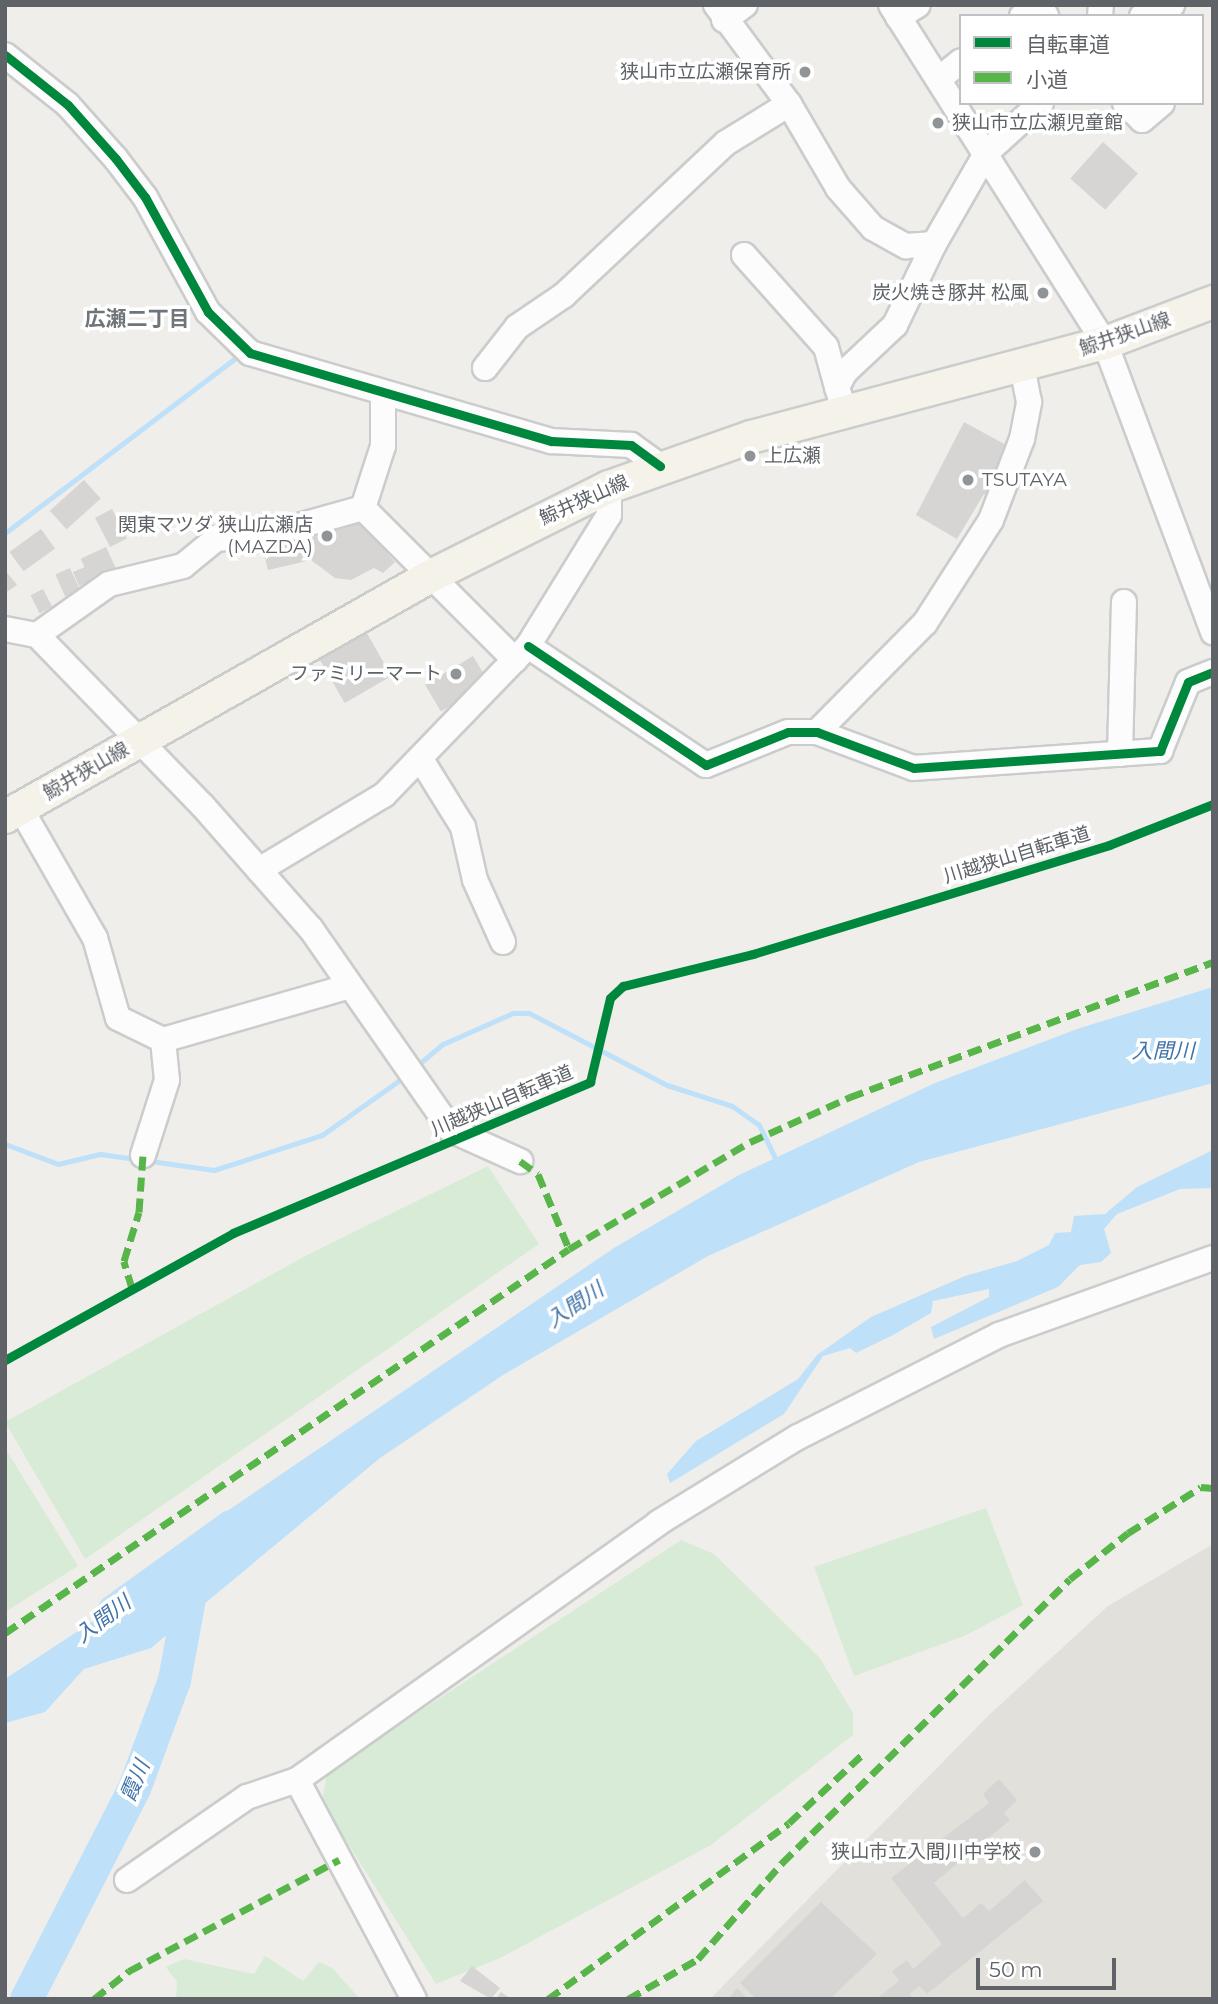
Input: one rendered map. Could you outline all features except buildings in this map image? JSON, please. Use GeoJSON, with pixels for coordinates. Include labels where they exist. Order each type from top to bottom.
{"type":"FeatureCollection","features":[{"type":"Feature","properties":{"kind":"main road","name":"鯨井狭山線"},"geometry":{"type":"LineString","coordinates":[[13,813],[427,578],[609,487],[841,399],[1022,367],[1105,343],[1213,302]]}},
{"type":"Feature","properties":{"kind":"street"},"geometry":{"type":"LineString","coordinates":[[745,5],[720,12],[789,104],[838,188],[873,228],[906,246],[934,244]]}},
{"type":"Feature","properties":{"kind":"street"},"geometry":{"type":"LineString","coordinates":[[1025,14],[1040,5],[1045,14]]}},
{"type":"Feature","properties":{"kind":"street"},"geometry":{"type":"LineString","coordinates":[[1147,14],[1172,5]]}},
{"type":"Feature","properties":{"kind":"street"},"geometry":{"type":"LineString","coordinates":[[902,9],[939,79],[1105,343],[1213,632]]}},
{"type":"Feature","properties":{"kind":"street"},"geometry":{"type":"LineString","coordinates":[[5,55],[68,105],[116,159],[223,331],[250,353],[383,396],[551,441],[631,445],[660,466]]}},
{"type":"Feature","properties":{"kind":"street"},"geometry":{"type":"LineString","coordinates":[[939,79],[959,63]]}},
{"type":"Feature","properties":{"kind":"street"},"geometry":{"type":"LineString","coordinates":[[485,368],[517,327],[564,295],[726,143],[789,104]]}},
{"type":"Feature","properties":{"kind":"street"},"geometry":{"type":"LineString","coordinates":[[841,399],[895,325],[934,244],[987,152],[1039,105]]}},
{"type":"Feature","properties":{"kind":"street"},"geometry":{"type":"LineString","coordinates":[[1127,105],[1142,120],[1160,105]]}},
{"type":"Feature","properties":{"kind":"street"},"geometry":{"type":"LineString","coordinates":[[744,254],[826,347],[841,399]]}},
{"type":"Feature","properties":{"kind":"street"},"geometry":{"type":"LineString","coordinates":[[817,732],[925,623],[991,520],[1023,439],[1029,402],[1022,367]]}},
{"type":"Feature","properties":{"kind":"street"},"geometry":{"type":"LineString","coordinates":[[363,508],[383,446],[383,396]]}},
{"type":"Feature","properties":{"kind":"street"},"geometry":{"type":"LineString","coordinates":[[259,870],[384,795],[422,761],[521,653],[609,515],[609,487]]}},
{"type":"Feature","properties":{"kind":"street"},"geometry":{"type":"LineString","coordinates":[[363,508],[427,578],[521,653],[706,765],[788,732],[817,732],[914,768],[1160,751],[1188,682],[1213,672]]}},
{"type":"Feature","properties":{"kind":"street"},"geometry":{"type":"LineString","coordinates":[[37,635],[109,584],[183,566],[216,539],[270,534],[363,508]]}},
{"type":"Feature","properties":{"kind":"street"},"geometry":{"type":"LineString","coordinates":[[1120,754],[1124,603]]}},
{"type":"Feature","properties":{"kind":"street"},"geometry":{"type":"LineString","coordinates":[[5,629],[37,635],[259,870],[311,929],[347,987],[412,1069],[451,1130],[520,1161]]}},
{"type":"Feature","properties":{"kind":"street"},"geometry":{"type":"LineString","coordinates":[[422,761],[463,827],[475,880],[503,942]]}},
{"type":"Feature","properties":{"kind":"street"},"geometry":{"type":"LineString","coordinates":[[13,813],[95,938],[118,1018],[163,1040],[347,987]]}},
{"type":"Feature","properties":{"kind":"street"},"geometry":{"type":"LineString","coordinates":[[143,1155],[167,1080],[163,1040]]}},
{"type":"Feature","properties":{"kind":"street"},"geometry":{"type":"LineString","coordinates":[[127,1880],[247,1797],[296,1780],[658,1523],[798,1437],[999,1335],[1213,1258]]}},
{"type":"Feature","properties":{"kind":"street"},"geometry":{"type":"LineString","coordinates":[[296,1780],[414,1999]]}},
{"type":"Feature","properties":{"kind":"shaded area","name":"狭山市立入間川中学校"},"geometry":{"type":"Polygon","coordinates":[[[1213,1544],[1213,1999],[710,1999],[989,1715],[1108,1606],[1213,1544]]]}},
{"type":"Feature","properties":{"kind":"green space"},"geometry":{"type":"Polygon","coordinates":[[[488,1166],[539,1244],[85,1559],[5,1422],[307,1255],[488,1166]]]}},
{"type":"Feature","properties":{"kind":"green space"},"geometry":{"type":"Polygon","coordinates":[[[5,1448],[78,1566],[5,1612],[5,1448]]]}},
{"type":"Feature","properties":{"kind":"green space"},"geometry":{"type":"Polygon","coordinates":[[[986,1508],[1023,1605],[964,1636],[854,1676],[814,1567],[986,1508]]]}},
{"type":"Feature","properties":{"kind":"green space"},"geometry":{"type":"Polygon","coordinates":[[[681,1540],[714,1554],[819,1657],[853,1713],[853,1735],[711,1845],[500,1958],[436,1984],[322,1802],[327,1772],[681,1540]]]}},
{"type":"Feature","properties":{"kind":"green space"},"geometry":{"type":"Polygon","coordinates":[[[265,1956],[303,1981],[319,1962],[332,1968],[360,1999],[176,1999],[177,1982],[166,1967],[184,1959],[254,1974],[265,1956]]]}},
{"type":"Feature","properties":{"kind":"water","name":"入間川"},"geometry":{"type":"Polygon","coordinates":[[[1213,987],[1213,1083],[919,1162],[708,1256],[503,1375],[380,1458],[151,1648],[84,1669],[45,1712],[5,1723],[5,1679],[177,1566],[221,1530],[220,1516],[614,1248],[739,1175],[935,1083],[1077,1029],[1213,987]]]}},
{"type":"Feature","properties":{"kind":"water"},"geometry":{"type":"Polygon","coordinates":[[[1213,1150],[1213,1188],[1180,1189],[1117,1214],[1104,1229],[1111,1253],[1101,1262],[1080,1265],[1058,1287],[934,1339],[931,1327],[989,1297],[989,1289],[933,1301],[931,1313],[893,1335],[856,1353],[850,1348],[823,1356],[784,1414],[670,1483],[667,1474],[696,1441],[798,1379],[817,1355],[871,1317],[965,1276],[1017,1261],[1049,1245],[1055,1233],[1071,1232],[1074,1216],[1105,1214],[1137,1187],[1213,1150]]]}},
{"type":"Feature","properties":{"kind":"waterway"},"geometry":{"type":"LineString","coordinates":[[5,533],[237,357]]}},
{"type":"Feature","properties":{"kind":"waterway"},"geometry":{"type":"LineString","coordinates":[[414,1068],[443,1044],[513,1013],[529,1013],[667,1085],[732,1106],[759,1125],[778,1164]]}},
{"type":"Feature","properties":{"kind":"waterway"},"geometry":{"type":"LineString","coordinates":[[5,1144],[58,1164],[100,1154],[214,1170],[322,1135],[404,1077]]}},
{"type":"Feature","properties":{"kind":"waterway","name":"入間川"},"geometry":{"type":"LineString","coordinates":[[113,1611],[231,1526]]}},
{"type":"Feature","properties":{"kind":"waterway","name":"霞川"},"geometry":{"type":"LineString","coordinates":[[26,1999],[134,1788],[174,1680],[194,1571]]}},
{"type":"Feature","properties":{"kind":"marked path"},"geometry":{"type":"LineString","coordinates":[[5,1633],[569,1249],[750,1142],[850,1097],[1213,962]]}},
{"type":"Feature","properties":{"kind":"marked path"},"geometry":{"type":"LineString","coordinates":[[132,1288],[124,1261],[139,1212],[143,1155]]}},
{"type":"Feature","properties":{"kind":"marked path"},"geometry":{"type":"LineString","coordinates":[[520,1161],[538,1174],[569,1249]]}},
{"type":"Feature","properties":{"kind":"marked path"},"geometry":{"type":"LineString","coordinates":[[628,1999],[698,1959],[782,1863],[1070,1579],[1128,1533],[1201,1487],[1213,1488]]}},
{"type":"Feature","properties":{"kind":"marked path"},"geometry":{"type":"LineString","coordinates":[[548,1999],[789,1823],[863,1754]]}},
{"type":"Feature","properties":{"kind":"marked path"},"geometry":{"type":"LineString","coordinates":[[94,1999],[129,1971],[339,1860]]}},
{"type":"Feature","properties":{"kind":"cycle path"},"geometry":{"type":"LineString","coordinates":[[5,55],[68,105],[116,159],[145,197],[208,312],[250,353],[551,441],[631,445],[660,466]]}},
{"type":"Feature","properties":{"kind":"cycle path"},"geometry":{"type":"LineString","coordinates":[[528,646],[706,765],[788,732],[817,732],[914,768],[1160,751],[1188,682],[1213,672]]}},
{"type":"Feature","properties":{"kind":"cycle path","name":"川越狭山自転車道"},"geometry":{"type":"LineString","coordinates":[[5,1360],[233,1233],[590,1082],[610,998],[623,986],[753,954],[1109,845],[1213,804]]}},
{"type":"Feature","properties":{"kind":"place","name":"狭山市立広瀬保育所"},"geometry":{"type":"Point","coordinates":[805,72]}},
{"type":"Feature","properties":{"kind":"place","name":"狭山市立広瀬児童館"},"geometry":{"type":"Point","coordinates":[938,123]}},
{"type":"Feature","properties":{"kind":"place","name":"炭火焼き豚丼 松風"},"geometry":{"type":"Point","coordinates":[1043,293]}},
{"type":"Feature","properties":{"kind":"place","name":"上広瀬"},"geometry":{"type":"Point","coordinates":[750,456]}},
{"type":"Feature","properties":{"kind":"place","name":"TSUTAYA"},"geometry":{"type":"Point","coordinates":[968,480]}},
{"type":"Feature","properties":{"kind":"place","name":"関東マツダ 狭山広瀬店 (MAZDA)"},"geometry":{"type":"Point","coordinates":[327,536]}},
{"type":"Feature","properties":{"kind":"place","name":"ファミリーマート"},"geometry":{"type":"Point","coordinates":[456,674]}},
{"type":"Feature","properties":{"kind":"place","name":"狭山市立入間川中学校"},"geometry":{"type":"Point","coordinates":[1035,1852]}},
{"type":"Feature","properties":{"kind":"district","name":"広瀬二丁目"},"geometry":{"type":"Point","coordinates":[137,319]}}]}
